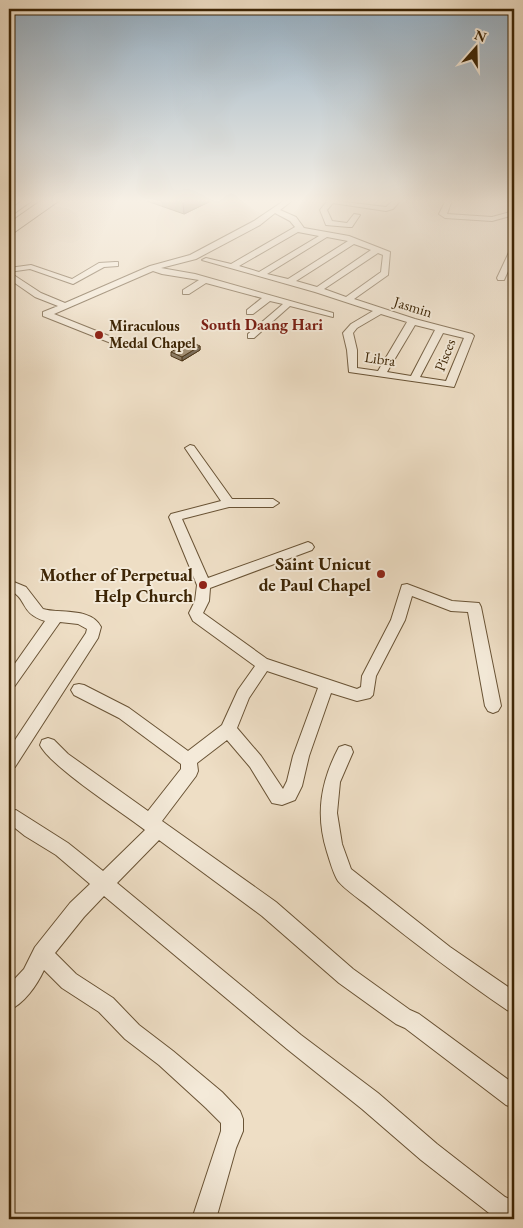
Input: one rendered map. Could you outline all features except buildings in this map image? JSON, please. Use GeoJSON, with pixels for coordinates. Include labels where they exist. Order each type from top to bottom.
{"type":"FeatureCollection","features":[{"type":"Feature","properties":{"kind":"street"},"geometry":{"type":"LineString","coordinates":[[126,346],[46,314],[153,268],[192,257]]}},
{"type":"Feature","properties":{"kind":"street","name":"Jasmin"},"geometry":{"type":"LineString","coordinates":[[211,257],[206,260],[318,290],[412,322],[469,336]]}},
{"type":"Feature","properties":{"kind":"street"},"geometry":{"type":"LineString","coordinates":[[232,267],[249,257]]}},
{"type":"Feature","properties":{"kind":"street"},"geometry":{"type":"LineString","coordinates":[[261,274],[289,257]]}},
{"type":"Feature","properties":{"kind":"street"},"geometry":{"type":"LineString","coordinates":[[289,282],[328,257]]}},
{"type":"Feature","properties":{"kind":"street"},"geometry":{"type":"LineString","coordinates":[[318,290],[366,257]]}},
{"type":"Feature","properties":{"kind":"street"},"geometry":{"type":"LineString","coordinates":[[347,300],[385,273],[387,257]]}},
{"type":"Feature","properties":{"kind":"street"},"geometry":{"type":"LineString","coordinates":[[501,278],[511,257]]}},
{"type":"Feature","properties":{"kind":"street"},"geometry":{"type":"LineString","coordinates":[[9,270],[31,267],[72,282],[102,265],[115,264]]}},
{"type":"Feature","properties":{"kind":"street"},"geometry":{"type":"LineString","coordinates":[[153,268],[162,272],[185,274],[330,315]]}},
{"type":"Feature","properties":{"kind":"street"},"geometry":{"type":"LineString","coordinates":[[9,276],[38,295],[66,306]]}},
{"type":"Feature","properties":{"kind":"street"},"geometry":{"type":"LineString","coordinates":[[186,292],[205,280]]}},
{"type":"Feature","properties":{"kind":"street"},"geometry":{"type":"LineString","coordinates":[[250,312],[268,298]]}},
{"type":"Feature","properties":{"kind":"street"},"geometry":{"type":"LineString","coordinates":[[251,336],[288,304]]}},
{"type":"Feature","properties":{"kind":"street","name":"Libra"},"geometry":{"type":"LineString","coordinates":[[379,311],[354,326],[348,333],[352,350],[352,370],[450,385]]}},
{"type":"Feature","properties":{"kind":"street"},"geometry":{"type":"LineString","coordinates":[[381,375],[412,322]]}},
{"type":"Feature","properties":{"kind":"street"},"geometry":{"type":"LineString","coordinates":[[414,380],[440,330]]}},
{"type":"Feature","properties":{"kind":"street","name":"Pisces"},"geometry":{"type":"LineString","coordinates":[[450,385],[469,336]]}},
{"type":"Feature","properties":{"kind":"street"},"geometry":{"type":"LineString","coordinates":[[190,448],[229,503]]}},
{"type":"Feature","properties":{"kind":"street"},"geometry":{"type":"LineString","coordinates":[[273,503],[229,503],[175,516],[204,585],[202,601],[196,613],[198,618],[264,664],[357,695],[368,690],[369,676],[398,620],[407,589],[451,606],[474,607],[493,706]]}},
{"type":"Feature","properties":{"kind":"street"},"geometry":{"type":"LineString","coordinates":[[204,585],[308,547]]}},
{"type":"Feature","properties":{"kind":"street"},"geometry":{"type":"LineString","coordinates":[[9,585],[24,591],[36,611],[40,614],[68,616],[89,622],[94,627],[93,634],[10,758]]}},
{"type":"Feature","properties":{"kind":"street"},"geometry":{"type":"LineString","coordinates":[[9,683],[57,616]]}},
{"type":"Feature","properties":{"kind":"street"},"geometry":{"type":"LineString","coordinates":[[188,760],[228,730],[243,695],[264,664]]}},
{"type":"Feature","properties":{"kind":"street"},"geometry":{"type":"LineString","coordinates":[[228,730],[264,770],[278,797],[284,798],[289,794],[295,779],[318,705],[327,686]]}},
{"type":"Feature","properties":{"kind":"street"},"geometry":{"type":"LineString","coordinates":[[9,1000],[32,976],[42,954],[77,910],[104,884],[154,827],[190,771],[188,760],[124,713],[79,690]]}},
{"type":"Feature","properties":{"kind":"street"},"geometry":{"type":"LineString","coordinates":[[48,745],[62,759],[268,909],[346,976],[403,1017],[412,1021],[514,1097]]}},
{"type":"Feature","properties":{"kind":"street"},"geometry":{"type":"LineString","coordinates":[[345,752],[336,770],[327,806],[338,860],[345,875],[443,954],[514,1003]]}},
{"type":"Feature","properties":{"kind":"street"},"geometry":{"type":"LineString","coordinates":[[16,818],[31,830],[62,849],[430,1152],[497,1205],[514,1214]]}},
{"type":"Feature","properties":{"kind":"street"},"geometry":{"type":"LineString","coordinates":[[42,954],[69,981],[106,1006],[132,1032],[166,1058],[214,1100],[232,1119],[232,1131],[225,1148],[207,1218]]}},
{"type":"Feature","properties":{"kind":"place","name":"Miraculous Medal Chapel"},"geometry":{"type":"Point","coordinates":[99,335]}},
{"type":"Feature","properties":{"kind":"place","name":"Saint Unicut de Paul Chapel"},"geometry":{"type":"Point","coordinates":[381,574]}},
{"type":"Feature","properties":{"kind":"place","name":"Mother of Perpetual Help Church"},"geometry":{"type":"Point","coordinates":[203,585]}},
{"type":"Feature","properties":{"kind":"district","name":"South Daang Hari"},"geometry":{"type":"Point","coordinates":[262,324]}}]}
